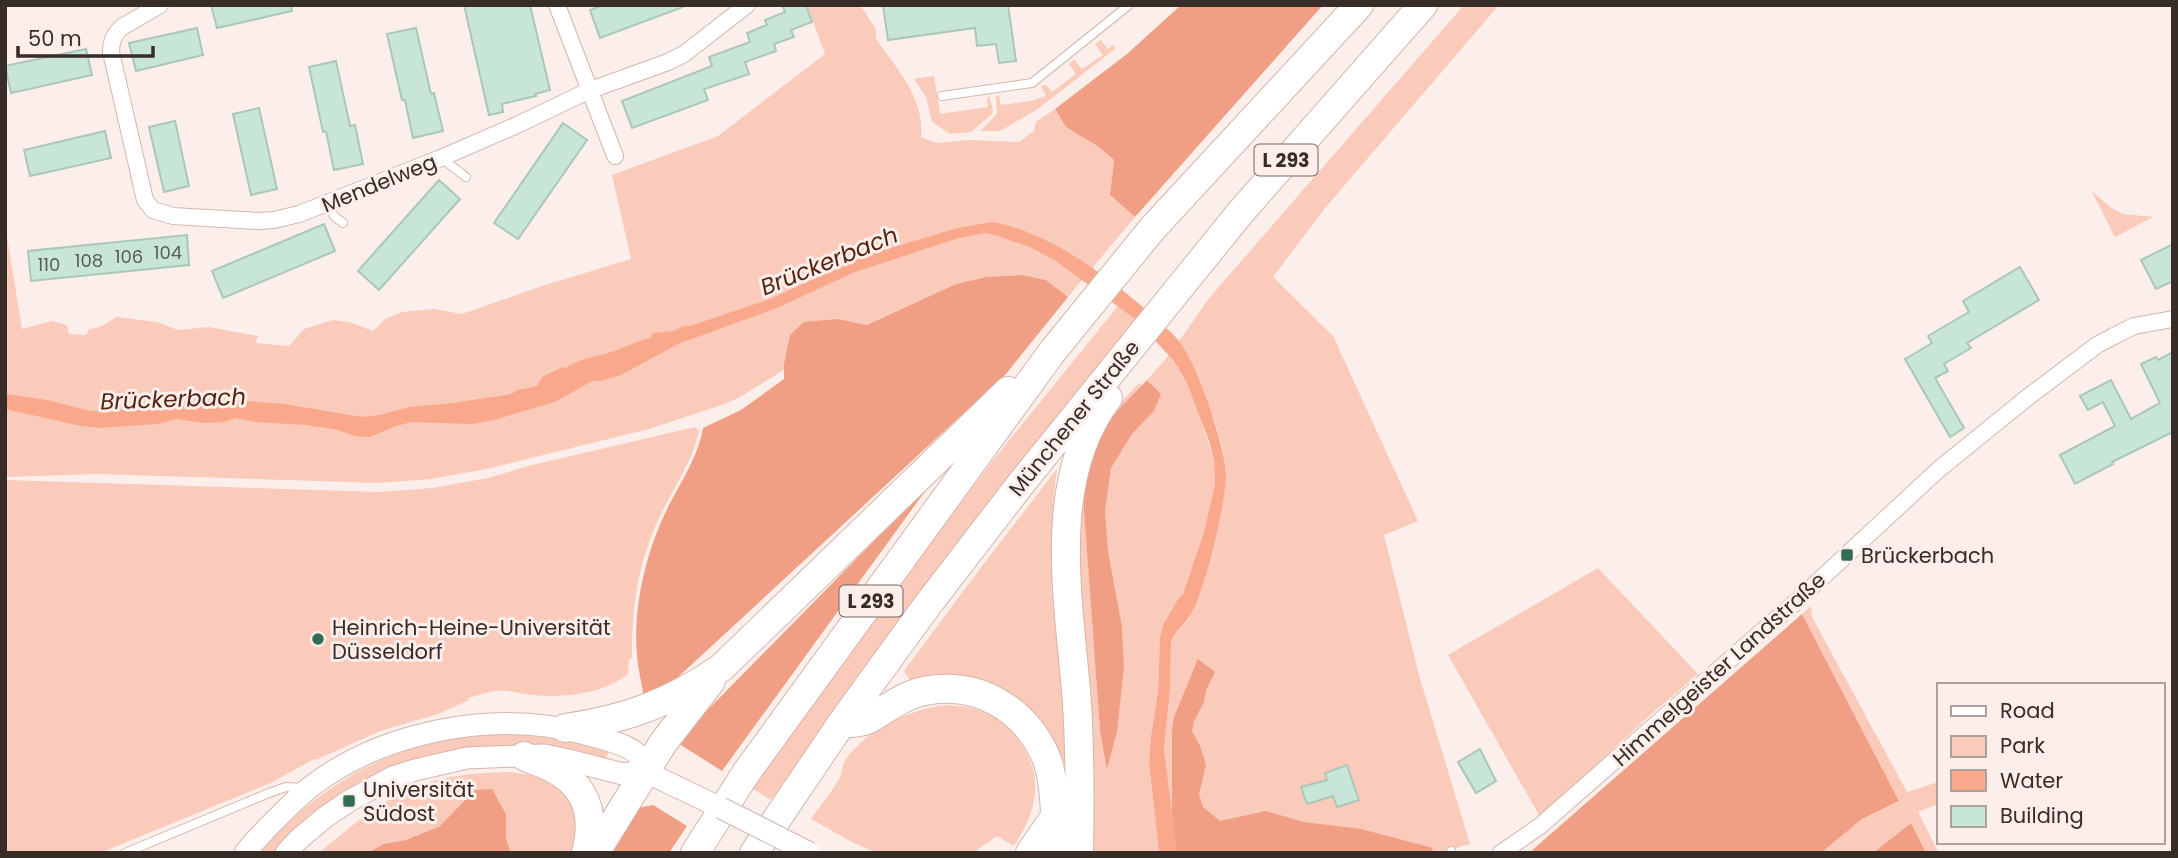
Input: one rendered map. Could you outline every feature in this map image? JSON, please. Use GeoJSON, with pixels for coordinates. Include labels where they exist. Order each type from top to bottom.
{"type":"FeatureCollection","features":[{"type":"Feature","properties":{"kind":"highway","name":"L 293"},"geometry":{"type":"LineString","coordinates":[[695,853],[746,773],[1052,352],[1152,229],[1359,5]]}},
{"type":"Feature","properties":{"kind":"highway","name":"Münchener Straße"},"geometry":{"type":"LineString","coordinates":[[754,853],[841,724],[1023,481],[1123,368],[1170,298],[1240,213],[1423,5]]}},
{"type":"Feature","properties":{"kind":"highway"},"geometry":{"type":"LineString","coordinates":[[595,853],[663,743],[721,668],[1034,365],[1052,352]]}},
{"type":"Feature","properties":{"kind":"highway"},"geometry":{"type":"LineString","coordinates":[[1079,853],[1080,780],[1066,563],[1067,514],[1071,484],[1084,441],[1123,368]]}},
{"type":"Feature","properties":{"kind":"highway"},"geometry":{"type":"LineString","coordinates":[[565,729],[615,719],[654,706],[690,689],[721,668]]}},
{"type":"Feature","properties":{"kind":"highway"},"geometry":{"type":"LineString","coordinates":[[841,724],[865,721],[878,712],[922,692],[954,690],[988,696],[1005,705],[1023,721],[1046,758],[1051,779],[1054,853]]}},
{"type":"Feature","properties":{"kind":"highway"},"geometry":{"type":"LineString","coordinates":[[524,756],[553,768],[580,790],[587,803],[592,826],[586,853]]}},
{"type":"Feature","properties":{"kind":"highway"},"geometry":{"type":"LineString","coordinates":[[1030,853],[1054,818]]}},
{"type":"Feature","properties":{"kind":"street","name":"Mendelweg"},"geometry":{"type":"LineString","coordinates":[[160,5],[122,27],[113,37],[111,52],[148,204],[157,212],[173,216],[258,221],[285,218],[328,204],[517,125],[588,91],[668,62],[684,54],[747,5]]}},
{"type":"Feature","properties":{"kind":"street"},"geometry":{"type":"LineString","coordinates":[[557,5],[615,156]]}},
{"type":"Feature","properties":{"kind":"street","name":"Himmelgeister Landstraße"},"geometry":{"type":"LineString","coordinates":[[1501,853],[1540,826],[1800,599],[1938,470],[2028,397],[2097,345],[2134,326],[2173,319]]}},
{"type":"Feature","properties":{"kind":"street"},"geometry":{"type":"LineString","coordinates":[[245,853],[309,788],[345,765],[391,744],[422,734],[514,724],[565,729],[626,747],[639,756],[644,771]]}},
{"type":"Feature","properties":{"kind":"street"},"geometry":{"type":"LineString","coordinates":[[286,853],[332,812],[393,777],[415,769],[467,758],[544,755],[623,774],[644,771],[810,853]]}},
{"type":"Feature","properties":{"kind":"lane"},"geometry":{"type":"LineString","coordinates":[[942,96],[1032,83],[1129,5]]}},
{"type":"Feature","properties":{"kind":"lane"},"geometry":{"type":"LineString","coordinates":[[441,158],[466,177]]}},
{"type":"Feature","properties":{"kind":"lane"},"geometry":{"type":"LineString","coordinates":[[328,204],[334,216],[343,223]]}},
{"type":"Feature","properties":{"kind":"lane"},"geometry":{"type":"LineString","coordinates":[[125,853],[286,787],[309,788]]}},
{"type":"Feature","properties":{"kind":"green space"},"geometry":{"type":"Polygon","coordinates":[[[807,5],[860,5],[876,29],[876,39],[901,73],[914,97],[919,109],[921,137],[936,143],[969,140],[1019,142],[1034,131],[1036,122],[1055,109],[1066,127],[1099,147],[1114,160],[1110,195],[1135,217],[1068,297],[1046,280],[1022,275],[986,277],[956,284],[867,325],[838,319],[825,321],[790,335],[784,370],[722,405],[649,429],[487,469],[431,479],[379,483],[97,474],[5,477],[5,224],[22,329],[52,321],[67,325],[69,334],[86,335],[89,329],[100,327],[117,317],[157,322],[178,330],[209,327],[258,336],[255,343],[289,346],[304,329],[333,320],[349,322],[373,331],[385,319],[402,312],[434,309],[462,314],[631,259],[612,175],[718,136],[825,54],[807,5]]]}},
{"type":"Feature","properties":{"kind":"green space"},"geometry":{"type":"Polygon","coordinates":[[[1464,5],[1499,5],[1326,207],[1273,277],[1333,336],[1418,521],[1384,535],[1419,675],[1470,844],[1438,853],[1177,853],[1164,749],[1170,690],[1171,642],[1173,636],[1189,619],[1226,476],[1215,422],[1179,341],[1210,297],[1464,5]]]}},
{"type":"Feature","properties":{"kind":"green space"},"geometry":{"type":"Polygon","coordinates":[[[1101,40],[1108,49],[1113,45],[1116,48],[1038,109],[1000,131],[980,131],[997,114],[996,95],[999,96],[1001,105],[1046,96],[1041,86],[1046,85],[1052,92],[1076,74],[1069,64],[1074,59],[1082,69],[1103,55],[1095,44],[1101,40]]]}},
{"type":"Feature","properties":{"kind":"green space"},"geometry":{"type":"Polygon","coordinates":[[[934,76],[940,114],[988,107],[989,96],[992,114],[971,132],[950,134],[932,122],[926,97],[914,79],[934,76]]]}},
{"type":"Feature","properties":{"kind":"green space"},"geometry":{"type":"Polygon","coordinates":[[[2091,190],[2110,207],[2123,214],[2153,217],[2115,237],[2091,190]]]}},
{"type":"Feature","properties":{"kind":"green space"},"geometry":{"type":"Polygon","coordinates":[[[1118,306],[1135,319],[949,555],[771,800],[751,788],[990,464],[1118,306]]]}},
{"type":"Feature","properties":{"kind":"green space"},"geometry":{"type":"Polygon","coordinates":[[[1169,355],[1194,399],[1214,460],[1215,484],[1204,532],[1183,594],[1163,625],[1160,637],[1158,692],[1149,762],[1159,853],[1094,853],[1076,506],[1110,414],[1139,383],[1142,385],[1109,419],[1083,497],[1100,731],[1108,767],[1124,666],[1122,626],[1108,551],[1105,511],[1111,468],[1132,434],[1154,411],[1151,383],[1147,380],[1169,355]]]}},
{"type":"Feature","properties":{"kind":"green space","name":"Heinrich-Heine-Universität Düsseldorf"},"geometry":{"type":"Polygon","coordinates":[[[695,427],[699,431],[692,454],[658,520],[645,554],[635,604],[632,658],[629,659],[628,674],[618,681],[571,695],[545,696],[500,691],[468,698],[469,700],[438,714],[380,731],[314,759],[273,782],[100,853],[5,853],[5,480],[379,492],[432,488],[488,478],[695,427]]]}},
{"type":"Feature","properties":{"kind":"green space"},"geometry":{"type":"Polygon","coordinates":[[[1057,469],[1053,517],[1068,761],[1060,761],[1036,715],[1003,689],[976,678],[963,676],[912,683],[904,671],[1057,469]]]}},
{"type":"Feature","properties":{"kind":"green space"},"geometry":{"type":"Polygon","coordinates":[[[1598,568],[1698,674],[1540,817],[1448,655],[1598,568]]]}},
{"type":"Feature","properties":{"kind":"green space"},"geometry":{"type":"Polygon","coordinates":[[[1811,606],[1812,617],[1907,792],[1937,782],[1937,804],[1918,812],[1939,853],[1926,853],[1911,823],[1873,853],[1821,853],[1862,819],[1899,801],[1802,614],[1811,606]]]}},
{"type":"Feature","properties":{"kind":"green space"},"geometry":{"type":"Polygon","coordinates":[[[944,705],[972,708],[992,716],[1012,732],[1027,754],[1035,779],[1034,799],[1028,820],[1014,846],[997,836],[973,853],[877,853],[811,819],[839,779],[844,761],[866,738],[903,717],[944,705]]]}},
{"type":"Feature","properties":{"kind":"green space"},"geometry":{"type":"Polygon","coordinates":[[[474,734],[517,734],[563,740],[609,752],[604,761],[521,746],[455,750],[290,836],[275,853],[256,853],[279,830],[327,791],[379,761],[436,741],[474,734]]]}},
{"type":"Feature","properties":{"kind":"green space"},"geometry":{"type":"Polygon","coordinates":[[[509,772],[540,779],[558,788],[565,795],[578,818],[577,853],[511,853],[506,839],[506,814],[492,790],[440,826],[406,840],[384,844],[367,853],[319,853],[349,828],[403,792],[454,776],[509,772]]]}},
{"type":"Feature","properties":{"kind":"shaded area"},"geometry":{"type":"Polygon","coordinates":[[[1181,5],[1323,5],[1135,217],[1110,195],[1114,160],[1099,147],[1066,127],[1055,109],[1127,54],[1181,5]]]}},
{"type":"Feature","properties":{"kind":"shaded area"},"geometry":{"type":"Polygon","coordinates":[[[1022,275],[1046,280],[1068,297],[1006,374],[663,691],[644,698],[636,639],[641,586],[656,536],[691,464],[703,428],[741,410],[784,379],[790,335],[804,322],[838,319],[867,325],[956,284],[986,277],[1022,275]]]}},
{"type":"Feature","properties":{"kind":"shaded area"},"geometry":{"type":"Polygon","coordinates":[[[1147,380],[1161,394],[1154,411],[1132,434],[1111,468],[1105,511],[1108,551],[1122,626],[1124,666],[1117,732],[1107,769],[1100,731],[1083,497],[1090,456],[1109,419],[1147,380]]]}},
{"type":"Feature","properties":{"kind":"shaded area"},"geometry":{"type":"Polygon","coordinates":[[[931,483],[722,771],[676,742],[931,483]]]}},
{"type":"Feature","properties":{"kind":"shaded area"},"geometry":{"type":"Polygon","coordinates":[[[1802,614],[1899,801],[1862,819],[1821,853],[1529,853],[1802,614]]]}},
{"type":"Feature","properties":{"kind":"shaded area"},"geometry":{"type":"Polygon","coordinates":[[[1198,659],[1215,672],[1192,731],[1206,765],[1199,794],[1203,807],[1220,821],[1266,811],[1304,822],[1361,829],[1433,848],[1431,853],[1177,853],[1172,822],[1172,730],[1174,717],[1198,659]]]}},
{"type":"Feature","properties":{"kind":"shaded area"},"geometry":{"type":"Polygon","coordinates":[[[492,789],[506,814],[506,839],[511,853],[367,853],[384,844],[406,840],[440,826],[475,790],[492,789]]]}},
{"type":"Feature","properties":{"kind":"shaded area"},"geometry":{"type":"Polygon","coordinates":[[[653,805],[687,826],[669,853],[607,853],[638,808],[653,805]]]}},
{"type":"Feature","properties":{"kind":"shaded area"},"geometry":{"type":"Polygon","coordinates":[[[1911,823],[1926,853],[1873,853],[1911,823]]]}},
{"type":"Feature","properties":{"kind":"water"},"geometry":{"type":"Polygon","coordinates":[[[992,222],[1014,227],[1058,246],[1120,288],[1170,331],[1193,366],[1216,428],[1226,479],[1219,523],[1196,603],[1171,642],[1170,690],[1164,749],[1177,853],[1159,853],[1149,762],[1158,692],[1160,637],[1163,625],[1183,594],[1204,532],[1215,484],[1214,460],[1187,383],[1173,360],[1135,319],[1056,261],[1030,247],[986,233],[959,238],[855,272],[777,308],[678,344],[621,375],[592,381],[555,402],[472,424],[412,422],[370,437],[355,436],[334,429],[236,418],[203,423],[177,419],[158,424],[99,428],[5,409],[5,394],[47,400],[90,411],[232,400],[284,404],[362,417],[410,407],[511,394],[538,385],[542,377],[563,367],[651,338],[653,333],[674,331],[770,299],[864,256],[958,228],[992,222]]]}},
{"type":"Feature","properties":{"kind":"building"},"geometry":{"type":"Polygon","coordinates":[[[211,5],[291,5],[292,11],[217,28],[211,5]]]}},
{"type":"Feature","properties":{"kind":"building"},"geometry":{"type":"Polygon","coordinates":[[[464,5],[530,5],[550,90],[502,104],[503,112],[489,115],[464,5]]]}},
{"type":"Feature","properties":{"kind":"building"},"geometry":{"type":"Polygon","coordinates":[[[603,5],[683,7],[600,38],[590,10],[603,5]]]}},
{"type":"Feature","properties":{"kind":"building"},"geometry":{"type":"Polygon","coordinates":[[[782,5],[806,5],[812,22],[791,30],[794,37],[774,44],[776,51],[745,62],[749,74],[704,89],[708,100],[632,128],[622,101],[712,66],[709,57],[750,42],[747,33],[767,25],[765,20],[785,12],[782,5]]]}},
{"type":"Feature","properties":{"kind":"building"},"geometry":{"type":"Polygon","coordinates":[[[883,5],[1008,5],[1016,61],[999,63],[996,44],[977,46],[975,28],[888,40],[883,5]]]}},
{"type":"Feature","properties":{"kind":"building"},"geometry":{"type":"Polygon","coordinates":[[[197,28],[203,55],[136,71],[129,43],[197,28]]]}},
{"type":"Feature","properties":{"kind":"building"},"geometry":{"type":"Polygon","coordinates":[[[416,28],[431,94],[434,93],[443,131],[413,138],[387,34],[416,28]]]}},
{"type":"Feature","properties":{"kind":"building"},"geometry":{"type":"Polygon","coordinates":[[[86,49],[92,75],[11,93],[5,66],[86,49]]]}},
{"type":"Feature","properties":{"kind":"building"},"geometry":{"type":"Polygon","coordinates":[[[336,61],[350,126],[355,125],[363,164],[334,170],[309,67],[336,61]]]}},
{"type":"Feature","properties":{"kind":"building"},"geometry":{"type":"Polygon","coordinates":[[[259,108],[277,189],[251,195],[233,114],[259,108]]]}},
{"type":"Feature","properties":{"kind":"building"},"geometry":{"type":"Polygon","coordinates":[[[175,121],[189,186],[164,192],[149,127],[175,121]]]}},
{"type":"Feature","properties":{"kind":"building"},"geometry":{"type":"Polygon","coordinates":[[[563,123],[587,140],[518,239],[494,223],[563,123]]]}},
{"type":"Feature","properties":{"kind":"building"},"geometry":{"type":"Polygon","coordinates":[[[105,131],[111,158],[30,176],[24,150],[105,131]]]}},
{"type":"Feature","properties":{"kind":"building"},"geometry":{"type":"Polygon","coordinates":[[[439,180],[460,199],[379,290],[358,271],[439,180]]]}},
{"type":"Feature","properties":{"kind":"building"},"geometry":{"type":"Polygon","coordinates":[[[324,224],[335,251],[223,298],[212,271],[324,224]]]}},
{"type":"Feature","properties":{"kind":"building"},"geometry":{"type":"Polygon","coordinates":[[[187,235],[189,265],[31,281],[28,251],[187,235]]]}},
{"type":"Feature","properties":{"kind":"building"},"geometry":{"type":"Polygon","coordinates":[[[2173,244],[2173,281],[2156,289],[2141,260],[2173,244]]]}},
{"type":"Feature","properties":{"kind":"building"},"geometry":{"type":"Polygon","coordinates":[[[2020,267],[2039,300],[1967,343],[1971,348],[1944,364],[1948,371],[1935,378],[1964,428],[1950,437],[1905,359],[1932,343],[1928,336],[1969,312],[1963,301],[2020,267]]]}},
{"type":"Feature","properties":{"kind":"building"},"geometry":{"type":"Polygon","coordinates":[[[2173,352],[2173,432],[2075,484],[2060,455],[2115,426],[2103,402],[2088,410],[2080,396],[2111,380],[2131,419],[2160,403],[2141,364],[2156,357],[2158,360],[2173,352]]]}},
{"type":"Feature","properties":{"kind":"building"},"geometry":{"type":"Polygon","coordinates":[[[1480,749],[1496,781],[1476,793],[1458,762],[1480,749]]]}},
{"type":"Feature","properties":{"kind":"building"},"geometry":{"type":"Polygon","coordinates":[[[1347,765],[1359,800],[1337,807],[1333,796],[1307,804],[1301,787],[1327,780],[1325,773],[1347,765]]]}},
{"type":"Feature","properties":{"kind":"place","name":"Brückerbach"},"geometry":{"type":"Point","coordinates":[1847,555]}},
{"type":"Feature","properties":{"kind":"place","name":"Heinrich-Heine-Universität Düsseldorf"},"geometry":{"type":"Point","coordinates":[318,639]}},
{"type":"Feature","properties":{"kind":"place","name":"Universität Südost"},"geometry":{"type":"Point","coordinates":[349,801]}}]}
